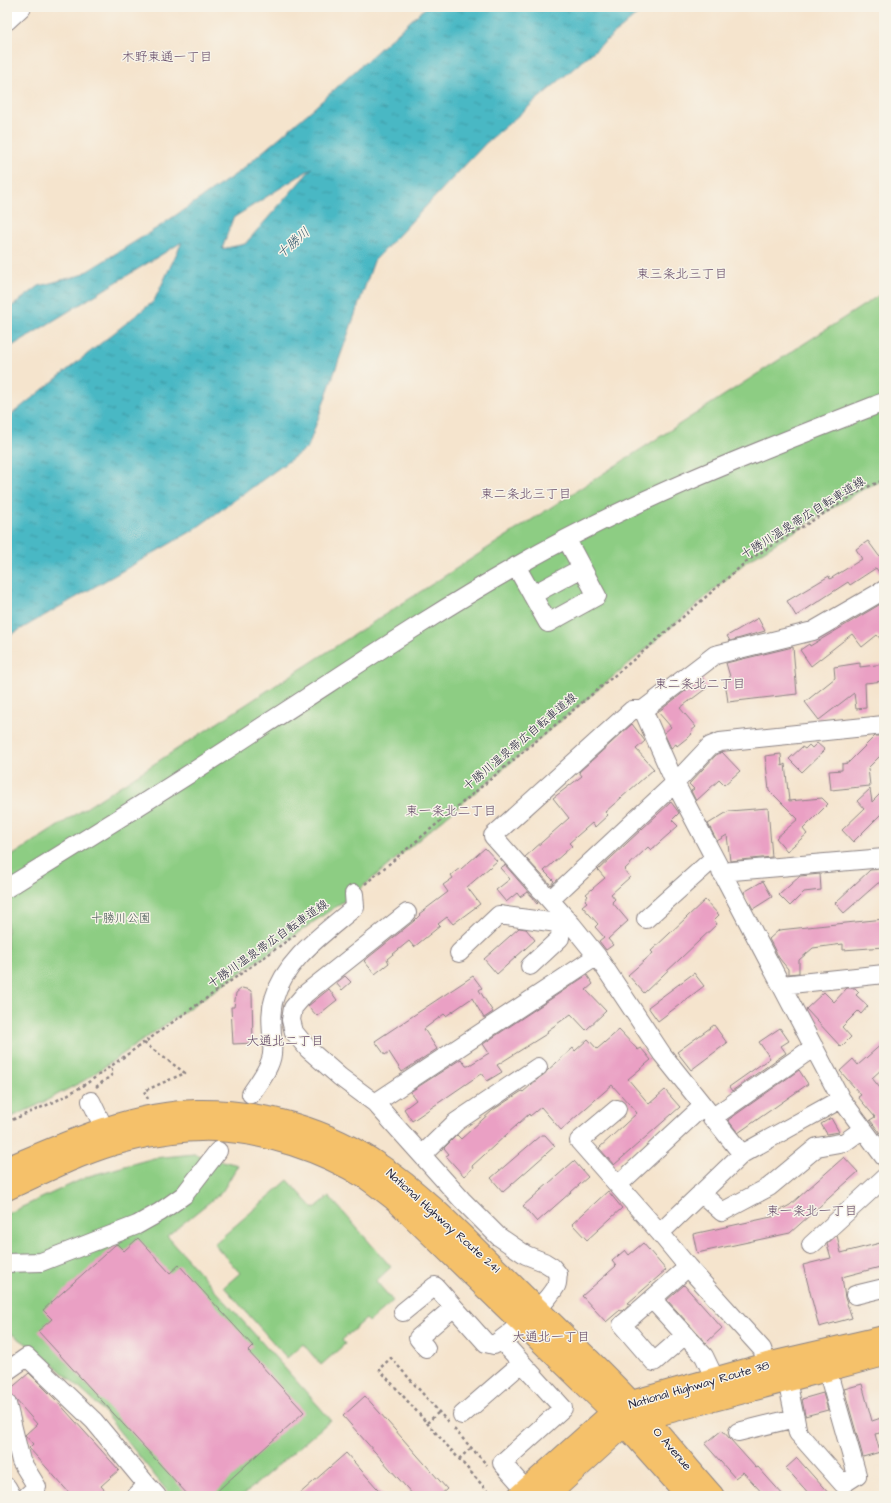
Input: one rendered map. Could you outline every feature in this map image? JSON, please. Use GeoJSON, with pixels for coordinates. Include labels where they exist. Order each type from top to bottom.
{"type":"FeatureCollection","features":[{"type":"Feature","properties":{"kind":"highway","name":"National Highway Route 241"},"geometry":{"type":"LineString","coordinates":[[7,1189],[88,1153],[106,1137],[118,1123],[166,1113],[198,1111],[243,1114],[287,1122],[320,1133],[380,1165],[403,1182],[458,1232],[529,1316],[629,1414]]}},
{"type":"Feature","properties":{"kind":"highway","name":"National Highway Route 241"},"geometry":{"type":"LineString","coordinates":[[7,1168],[106,1137]]}},
{"type":"Feature","properties":{"kind":"highway","name":"National Highway Route 38"},"geometry":{"type":"LineString","coordinates":[[523,1493],[629,1414],[715,1379],[767,1364],[884,1337]]}},
{"type":"Feature","properties":{"kind":"highway","name":"National Highway Route 38"},"geometry":{"type":"LineString","coordinates":[[547,1496],[629,1414],[787,1380],[884,1355]]}},
{"type":"Feature","properties":{"kind":"highway","name":"O Avenue"},"geometry":{"type":"LineString","coordinates":[[629,1414],[688,1496]]}},
{"type":"Feature","properties":{"kind":"highway","name":"O Avenue"},"geometry":{"type":"LineString","coordinates":[[629,1414],[713,1496]]}},
{"type":"Feature","properties":{"kind":"street"},"geometry":{"type":"LineString","coordinates":[[7,21],[22,7]]}},
{"type":"Feature","properties":{"kind":"street"},"geometry":{"type":"LineString","coordinates":[[7,888],[152,799],[411,630],[516,566],[635,504],[724,464],[884,402]]}},
{"type":"Feature","properties":{"kind":"street"},"geometry":{"type":"LineString","coordinates":[[516,566],[548,623],[597,596],[566,540]]}},
{"type":"Feature","properties":{"kind":"street"},"geometry":{"type":"LineString","coordinates":[[532,595],[582,568]]}},
{"type":"Feature","properties":{"kind":"street"},"geometry":{"type":"LineString","coordinates":[[742,1154],[662,1054],[596,956],[566,924],[552,899],[493,836],[632,710],[643,710],[715,655],[813,631],[884,590]]}},
{"type":"Feature","properties":{"kind":"street"},"geometry":{"type":"LineString","coordinates":[[643,710],[675,783],[841,1098],[884,1157]]}},
{"type":"Feature","properties":{"kind":"street"},"geometry":{"type":"LineString","coordinates":[[552,899],[675,783],[710,746],[720,742],[884,725]]}},
{"type":"Feature","properties":{"kind":"street"},"geometry":{"type":"LineString","coordinates":[[646,919],[717,865],[884,858]]}},
{"type":"Feature","properties":{"kind":"street"},"geometry":{"type":"LineString","coordinates":[[251,1094],[262,1078],[272,1055],[273,1000],[280,982],[300,957],[355,907],[354,894]]}},
{"type":"Feature","properties":{"kind":"street"},"geometry":{"type":"LineString","coordinates":[[403,1312],[435,1286],[486,1343],[494,1345],[529,1316],[557,1285],[558,1274],[552,1266],[526,1256],[498,1236],[462,1200],[375,1103],[340,1077],[308,1049],[294,1032],[290,1020],[293,1008],[305,994],[407,914]]}},
{"type":"Feature","properties":{"kind":"street"},"geometry":{"type":"LineString","coordinates":[[459,953],[499,915],[566,924]]}},
{"type":"Feature","properties":{"kind":"street"},"geometry":{"type":"LineString","coordinates":[[530,966],[560,938],[566,924]]}},
{"type":"Feature","properties":{"kind":"street"},"geometry":{"type":"LineString","coordinates":[[375,1103],[596,956]]}},
{"type":"Feature","properties":{"kind":"street"},"geometry":{"type":"LineString","coordinates":[[782,985],[884,974]]}},
{"type":"Feature","properties":{"kind":"street"},"geometry":{"type":"LineString","coordinates":[[618,1185],[708,1112],[814,1047]]}},
{"type":"Feature","properties":{"kind":"street"},"geometry":{"type":"LineString","coordinates":[[422,1155],[456,1122],[538,1067]]}},
{"type":"Feature","properties":{"kind":"street"},"geometry":{"type":"LineString","coordinates":[[660,1233],[742,1154],[841,1098]]}},
{"type":"Feature","properties":{"kind":"street"},"geometry":{"type":"LineString","coordinates":[[91,1101],[106,1137]]}},
{"type":"Feature","properties":{"kind":"street"},"geometry":{"type":"LineString","coordinates":[[617,1109],[579,1141],[660,1233],[688,1268],[762,1350],[767,1364]]}},
{"type":"Feature","properties":{"kind":"street"},"geometry":{"type":"LineString","coordinates":[[701,1193],[722,1212],[769,1187],[817,1147],[845,1142],[863,1129]]}},
{"type":"Feature","properties":{"kind":"street"},"geometry":{"type":"LineString","coordinates":[[7,1263],[41,1262],[137,1225],[160,1212],[184,1195],[218,1151]]}},
{"type":"Feature","properties":{"kind":"street"},"geometry":{"type":"LineString","coordinates":[[811,1244],[884,1178]]}},
{"type":"Feature","properties":{"kind":"street"},"geometry":{"type":"LineString","coordinates":[[685,1335],[654,1362],[622,1325],[688,1268]]}},
{"type":"Feature","properties":{"kind":"street"},"geometry":{"type":"LineString","coordinates":[[854,1295],[884,1288]]}},
{"type":"Feature","properties":{"kind":"street"},"geometry":{"type":"LineString","coordinates":[[652,1299],[704,1356],[715,1379]]}},
{"type":"Feature","properties":{"kind":"street"},"geometry":{"type":"LineString","coordinates":[[426,1348],[418,1338],[454,1307]]}},
{"type":"Feature","properties":{"kind":"street"},"geometry":{"type":"LineString","coordinates":[[501,1340],[563,1408],[502,1463],[523,1493]]}},
{"type":"Feature","properties":{"kind":"street"},"geometry":{"type":"LineString","coordinates":[[7,1371],[27,1357],[94,1421],[146,1492]]}},
{"type":"Feature","properties":{"kind":"street"},"geometry":{"type":"LineString","coordinates":[[462,1415],[522,1363]]}},
{"type":"Feature","properties":{"kind":"street"},"geometry":{"type":"LineString","coordinates":[[787,1380],[798,1433],[843,1484],[856,1474],[827,1369]]}},
{"type":"Feature","properties":{"kind":"street"},"geometry":{"type":"LineString","coordinates":[[7,1404],[21,1461],[37,1487],[27,1496]]}},
{"type":"Feature","properties":{"kind":"street"},"geometry":{"type":"LineString","coordinates":[[738,1432],[795,1418]]}},
{"type":"Feature","properties":{"kind":"street"},"geometry":{"type":"LineString","coordinates":[[7,1487],[12,1496]]}},
{"type":"Feature","properties":{"kind":"path","name":"十勝川温泉帯広自転車道線"},"geometry":{"type":"LineString","coordinates":[[354,894],[644,650],[747,561],[865,488],[884,480]]}},
{"type":"Feature","properties":{"kind":"path","name":"十勝川温泉帯広自転車道線"},"geometry":{"type":"LineString","coordinates":[[7,1122],[54,1102],[83,1086],[303,930]]}},
{"type":"Feature","properties":{"kind":"path"},"geometry":{"type":"LineString","coordinates":[[144,1043],[185,1073],[144,1091],[148,1100]]}},
{"type":"Feature","properties":{"kind":"path"},"geometry":{"type":"LineString","coordinates":[[91,1101],[96,1086],[113,1074],[111,1066]]}},
{"type":"Feature","properties":{"kind":"path"},"geometry":{"type":"LineString","coordinates":[[491,1470],[391,1358],[379,1369],[492,1496]]}},
{"type":"Feature","properties":{"kind":"path"},"geometry":{"type":"LineString","coordinates":[[427,1423],[439,1412]]}},
{"type":"Feature","properties":{"kind":"path"},"geometry":{"type":"LineString","coordinates":[[459,1459],[471,1448]]}},
{"type":"Feature","properties":{"kind":"green space","name":"十勝川公園"},"geometry":{"type":"Polygon","coordinates":[[[884,292],[884,480],[865,488],[747,561],[645,650],[354,894],[85,1080],[36,1106],[7,1119],[7,859],[884,292]]]}},
{"type":"Feature","properties":{"kind":"green space"},"geometry":{"type":"Polygon","coordinates":[[[194,1154],[238,1165],[222,1192],[167,1236],[331,1420],[242,1496],[171,1496],[99,1406],[42,1354],[7,1331],[7,1214],[89,1176],[154,1158],[194,1154]]]}},
{"type":"Feature","properties":{"kind":"green space"},"geometry":{"type":"Polygon","coordinates":[[[288,1180],[314,1209],[329,1196],[391,1267],[376,1281],[393,1301],[369,1322],[366,1319],[342,1340],[345,1344],[321,1365],[303,1344],[287,1358],[224,1287],[240,1273],[214,1244],[288,1180]]]}},
{"type":"Feature","properties":{"kind":"water","name":"十勝川"},"geometry":{"type":"Polygon","coordinates":[[[426,7],[650,7],[634,17],[486,143],[374,261],[308,447],[192,531],[7,637],[7,418],[154,301],[182,242],[7,349],[7,310],[39,286],[81,275],[157,228],[239,172],[314,108],[426,7]],[[312,168],[233,218],[222,249],[245,244],[312,168]]]}},
{"type":"Feature","properties":{"kind":"building"},"geometry":{"type":"Polygon","coordinates":[[[868,541],[879,556],[884,552],[884,580],[876,568],[850,585],[848,582],[796,616],[787,601],[829,576],[830,579],[862,559],[856,549],[868,541]]]}},
{"type":"Feature","properties":{"kind":"building"},"geometry":{"type":"Polygon","coordinates":[[[884,602],[884,643],[877,635],[862,647],[852,634],[811,666],[800,650],[809,644],[810,646],[884,602]]]}},
{"type":"Feature","properties":{"kind":"building"},"geometry":{"type":"Polygon","coordinates":[[[758,618],[765,631],[730,641],[727,636],[758,618]]]}},
{"type":"Feature","properties":{"kind":"building"},"geometry":{"type":"Polygon","coordinates":[[[793,647],[797,694],[728,702],[725,681],[731,680],[726,663],[793,647]]]}},
{"type":"Feature","properties":{"kind":"building"},"geometry":{"type":"Polygon","coordinates":[[[860,663],[860,667],[884,664],[884,681],[865,683],[866,708],[856,709],[854,693],[819,720],[805,702],[835,678],[834,667],[860,663]]]}},
{"type":"Feature","properties":{"kind":"building"},"geometry":{"type":"Polygon","coordinates":[[[702,678],[708,687],[680,708],[696,727],[690,732],[692,734],[677,746],[676,744],[671,748],[664,733],[671,727],[658,712],[702,678]]]}},
{"type":"Feature","properties":{"kind":"building"},"geometry":{"type":"Polygon","coordinates":[[[632,724],[645,741],[636,749],[654,769],[605,812],[608,815],[595,827],[592,823],[569,843],[572,846],[544,871],[554,881],[551,885],[525,857],[569,818],[553,798],[582,776],[579,772],[632,724]]]}},
{"type":"Feature","properties":{"kind":"building"},"geometry":{"type":"Polygon","coordinates":[[[875,736],[884,736],[884,752],[868,768],[870,786],[831,790],[829,771],[842,770],[842,764],[848,763],[875,736]]]}},
{"type":"Feature","properties":{"kind":"building"},"geometry":{"type":"Polygon","coordinates":[[[817,743],[825,750],[802,772],[789,759],[802,747],[805,749],[809,745],[812,748],[817,743]]]}},
{"type":"Feature","properties":{"kind":"building"},"geometry":{"type":"Polygon","coordinates":[[[722,752],[740,771],[724,785],[719,780],[696,801],[691,791],[694,789],[689,784],[716,755],[722,752]]]}},
{"type":"Feature","properties":{"kind":"building"},"geometry":{"type":"Polygon","coordinates":[[[781,754],[782,766],[785,764],[789,801],[822,798],[828,804],[803,829],[807,834],[787,851],[776,838],[798,819],[769,790],[765,756],[781,754]]]}},
{"type":"Feature","properties":{"kind":"building"},"geometry":{"type":"Polygon","coordinates":[[[870,789],[872,802],[884,790],[884,811],[853,842],[842,830],[864,809],[857,801],[870,789]]]}},
{"type":"Feature","properties":{"kind":"building"},"geometry":{"type":"Polygon","coordinates":[[[671,802],[679,813],[672,820],[678,826],[651,850],[648,847],[624,870],[630,877],[611,894],[615,899],[612,902],[628,921],[608,939],[613,945],[606,950],[599,941],[604,937],[595,927],[598,924],[582,906],[587,902],[585,900],[588,896],[586,894],[605,878],[598,870],[671,802]]]}},
{"type":"Feature","properties":{"kind":"building"},"geometry":{"type":"Polygon","coordinates":[[[768,808],[772,857],[730,861],[727,835],[717,841],[708,824],[729,811],[768,808]]]}},
{"type":"Feature","properties":{"kind":"building"},"geometry":{"type":"Polygon","coordinates":[[[485,848],[497,861],[467,887],[480,904],[453,924],[447,917],[438,924],[440,926],[414,947],[409,941],[387,959],[389,963],[375,974],[364,961],[414,921],[420,915],[419,914],[448,892],[443,885],[453,878],[451,875],[460,868],[461,869],[485,848]]]}},
{"type":"Feature","properties":{"kind":"building"},"geometry":{"type":"Polygon","coordinates":[[[505,865],[538,903],[537,904],[527,892],[520,897],[517,893],[506,902],[496,890],[510,879],[500,868],[505,865]]]}},
{"type":"Feature","properties":{"kind":"building"},"geometry":{"type":"Polygon","coordinates":[[[884,869],[884,883],[878,883],[844,913],[835,903],[870,870],[884,869]]]}},
{"type":"Feature","properties":{"kind":"building"},"geometry":{"type":"Polygon","coordinates":[[[820,874],[821,890],[804,892],[790,906],[779,895],[800,876],[820,874]]]}},
{"type":"Feature","properties":{"kind":"building"},"geometry":{"type":"Polygon","coordinates":[[[763,881],[772,897],[753,909],[744,892],[763,881]]]}},
{"type":"Feature","properties":{"kind":"building"},"geometry":{"type":"Polygon","coordinates":[[[705,900],[719,915],[714,920],[717,924],[644,993],[628,975],[653,953],[651,951],[705,900]]]}},
{"type":"Feature","properties":{"kind":"building"},"geometry":{"type":"Polygon","coordinates":[[[884,919],[884,947],[843,950],[843,944],[813,948],[799,960],[799,973],[788,974],[788,969],[779,958],[769,939],[779,930],[884,919]]]}},
{"type":"Feature","properties":{"kind":"building"},"geometry":{"type":"Polygon","coordinates":[[[519,928],[526,929],[535,940],[497,974],[484,959],[519,928]]]}},
{"type":"Feature","properties":{"kind":"building"},"geometry":{"type":"Polygon","coordinates":[[[694,973],[704,986],[658,1021],[648,1007],[694,973]]]}},
{"type":"Feature","properties":{"kind":"building"},"geometry":{"type":"Polygon","coordinates":[[[587,975],[593,984],[586,990],[606,1011],[586,1030],[571,1014],[547,1031],[548,1033],[497,1065],[502,1072],[487,1081],[482,1073],[412,1121],[404,1109],[416,1100],[410,1092],[461,1059],[466,1066],[468,1066],[489,1053],[483,1044],[587,975]]]}},
{"type":"Feature","properties":{"kind":"building"},"geometry":{"type":"Polygon","coordinates":[[[345,976],[351,982],[342,990],[336,983],[345,976]]]}},
{"type":"Feature","properties":{"kind":"building"},"geometry":{"type":"Polygon","coordinates":[[[473,976],[482,988],[479,990],[493,1012],[484,1018],[472,998],[446,1016],[444,1014],[424,1029],[437,1049],[402,1072],[389,1052],[385,1055],[375,1041],[473,976]]]}},
{"type":"Feature","properties":{"kind":"building"},"geometry":{"type":"Polygon","coordinates":[[[242,988],[250,990],[252,993],[253,1043],[233,1044],[231,1007],[234,1007],[236,993],[242,988]]]}},
{"type":"Feature","properties":{"kind":"building"},"geometry":{"type":"Polygon","coordinates":[[[847,988],[855,988],[859,992],[856,995],[868,1006],[861,1014],[858,1011],[842,1027],[851,1037],[841,1047],[806,1009],[824,992],[834,1002],[847,988]]]}},
{"type":"Feature","properties":{"kind":"building"},"geometry":{"type":"Polygon","coordinates":[[[329,989],[337,1000],[317,1016],[308,1006],[329,989]]]}},
{"type":"Feature","properties":{"kind":"building"},"geometry":{"type":"Polygon","coordinates":[[[714,1025],[727,1043],[691,1070],[677,1052],[714,1025]]]}},
{"type":"Feature","properties":{"kind":"building"},"geometry":{"type":"Polygon","coordinates":[[[780,1028],[789,1041],[781,1046],[786,1053],[732,1091],[729,1087],[770,1058],[759,1042],[780,1028]]]}},
{"type":"Feature","properties":{"kind":"building"},"geometry":{"type":"Polygon","coordinates":[[[619,1030],[638,1050],[641,1048],[651,1060],[628,1079],[649,1104],[665,1090],[680,1107],[614,1165],[599,1148],[637,1113],[612,1085],[561,1130],[541,1107],[530,1116],[529,1114],[472,1166],[473,1168],[464,1176],[446,1156],[449,1154],[444,1148],[457,1135],[461,1139],[493,1110],[522,1091],[523,1092],[573,1048],[575,1051],[588,1039],[597,1049],[619,1030]]]}},
{"type":"Feature","properties":{"kind":"building"},"geometry":{"type":"Polygon","coordinates":[[[884,1042],[884,1067],[872,1078],[884,1093],[884,1138],[870,1120],[875,1117],[858,1097],[861,1095],[840,1071],[853,1059],[858,1065],[884,1042]]]}},
{"type":"Feature","properties":{"kind":"building"},"geometry":{"type":"Polygon","coordinates":[[[799,1070],[808,1084],[738,1133],[728,1120],[799,1070]]]}},
{"type":"Feature","properties":{"kind":"building"},"geometry":{"type":"Polygon","coordinates":[[[831,1118],[839,1132],[827,1134],[821,1124],[831,1118]]]}},
{"type":"Feature","properties":{"kind":"building"},"geometry":{"type":"Polygon","coordinates":[[[541,1135],[545,1135],[555,1146],[503,1192],[491,1178],[541,1135]]]}},
{"type":"Feature","properties":{"kind":"building"},"geometry":{"type":"Polygon","coordinates":[[[844,1157],[858,1172],[790,1233],[697,1253],[693,1234],[776,1216],[775,1213],[790,1205],[844,1157]]]}},
{"type":"Feature","properties":{"kind":"building"},"geometry":{"type":"Polygon","coordinates":[[[574,1161],[588,1177],[537,1222],[523,1206],[574,1161]]]}},
{"type":"Feature","properties":{"kind":"building"},"geometry":{"type":"Polygon","coordinates":[[[608,1191],[622,1208],[587,1240],[572,1224],[608,1191]]]}},
{"type":"Feature","properties":{"kind":"building"},"geometry":{"type":"Polygon","coordinates":[[[837,1235],[841,1253],[884,1242],[884,1266],[842,1277],[845,1298],[852,1318],[819,1327],[803,1265],[831,1258],[827,1244],[837,1235]]]}},
{"type":"Feature","properties":{"kind":"building"},"geometry":{"type":"Polygon","coordinates":[[[138,1238],[170,1273],[179,1265],[253,1346],[248,1351],[304,1412],[212,1496],[189,1496],[38,1331],[52,1319],[43,1310],[115,1245],[117,1244],[124,1251],[138,1238]]]}},
{"type":"Feature","properties":{"kind":"building"},"geometry":{"type":"Polygon","coordinates":[[[643,1243],[666,1270],[628,1303],[630,1304],[622,1311],[620,1310],[606,1322],[582,1296],[616,1266],[612,1261],[625,1250],[629,1255],[643,1243]]]}},
{"type":"Feature","properties":{"kind":"building"},"geometry":{"type":"Polygon","coordinates":[[[684,1285],[722,1328],[706,1343],[667,1300],[684,1285]]]}},
{"type":"Feature","properties":{"kind":"building"},"geometry":{"type":"Polygon","coordinates":[[[29,1373],[57,1401],[119,1470],[101,1486],[110,1496],[72,1496],[29,1448],[33,1444],[25,1435],[37,1424],[8,1391],[29,1373]]]}},
{"type":"Feature","properties":{"kind":"building"},"geometry":{"type":"Polygon","coordinates":[[[862,1384],[872,1421],[884,1417],[884,1432],[875,1434],[880,1452],[863,1457],[844,1389],[862,1384]]]}},
{"type":"Feature","properties":{"kind":"building"},"geometry":{"type":"Polygon","coordinates":[[[823,1393],[828,1410],[805,1416],[802,1399],[823,1393]]]}},
{"type":"Feature","properties":{"kind":"building"},"geometry":{"type":"Polygon","coordinates":[[[365,1396],[447,1489],[439,1496],[414,1496],[343,1416],[365,1396]]]}},
{"type":"Feature","properties":{"kind":"building"},"geometry":{"type":"Polygon","coordinates":[[[722,1430],[756,1468],[758,1467],[784,1496],[765,1496],[743,1472],[735,1478],[705,1444],[722,1430]]]}},
{"type":"Feature","properties":{"kind":"building"},"geometry":{"type":"Polygon","coordinates":[[[346,1453],[384,1496],[297,1496],[346,1453]]]}},
{"type":"Feature","properties":{"kind":"building"},"geometry":{"type":"Polygon","coordinates":[[[797,1458],[831,1496],[811,1496],[786,1468],[797,1458]]]}},
{"type":"Feature","properties":{"kind":"district","name":"木野東通一丁目"},"geometry":{"type":"Point","coordinates":[167,57]}},
{"type":"Feature","properties":{"kind":"district","name":"東三条北三丁目"},"geometry":{"type":"Point","coordinates":[682,274]}},
{"type":"Feature","properties":{"kind":"district","name":"東二条北三丁目"},"geometry":{"type":"Point","coordinates":[526,494]}},
{"type":"Feature","properties":{"kind":"district","name":"東二条北二丁目"},"geometry":{"type":"Point","coordinates":[700,684]}},
{"type":"Feature","properties":{"kind":"district","name":"東一条北二丁目"},"geometry":{"type":"Point","coordinates":[451,811]}},
{"type":"Feature","properties":{"kind":"district","name":"大通北二丁目"},"geometry":{"type":"Point","coordinates":[285,1041]}},
{"type":"Feature","properties":{"kind":"district","name":"東一条北一丁目"},"geometry":{"type":"Point","coordinates":[812,1211]}},
{"type":"Feature","properties":{"kind":"district","name":"大通北一丁目"},"geometry":{"type":"Point","coordinates":[551,1337]}}]}
